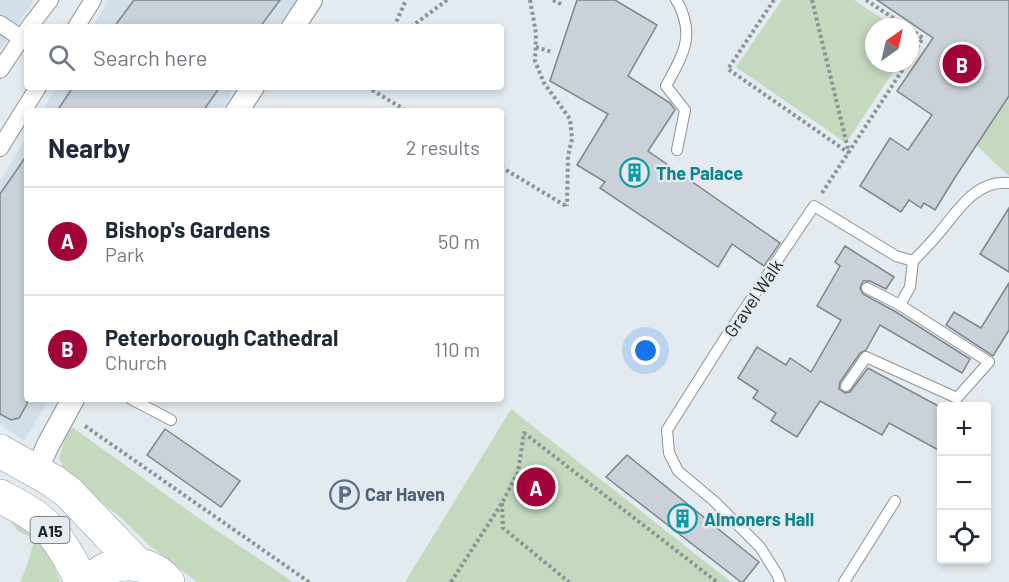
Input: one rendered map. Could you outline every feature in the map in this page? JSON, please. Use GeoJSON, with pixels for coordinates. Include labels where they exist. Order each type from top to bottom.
{"type":"FeatureCollection","features":[{"type":"Feature","properties":{"kind":"main road","name":"A15"},"geometry":{"type":"LineString","coordinates":[[0,451],[69,493],[136,564]]}},
{"type":"Feature","properties":{"kind":"main road","name":"A15"},"geometry":{"type":"LineString","coordinates":[[0,496],[42,522],[67,554],[82,582]]}},
{"type":"Feature","properties":{"kind":"main road"},"geometry":{"type":"LineString","coordinates":[[90,582],[106,568],[121,564],[136,564],[151,568],[168,582]]}},
{"type":"Feature","properties":{"kind":"street"},"geometry":{"type":"LineString","coordinates":[[32,24],[50,0]]}},
{"type":"Feature","properties":{"kind":"street"},"geometry":{"type":"LineString","coordinates":[[78,24],[93,0]]}},
{"type":"Feature","properties":{"kind":"street"},"geometry":{"type":"LineString","coordinates":[[295,24],[311,0]]}},
{"type":"Feature","properties":{"kind":"street"},"geometry":{"type":"LineString","coordinates":[[0,24],[24,31]]}},
{"type":"Feature","properties":{"kind":"street"},"geometry":{"type":"LineString","coordinates":[[0,70],[24,35]]}},
{"type":"Feature","properties":{"kind":"street"},"geometry":{"type":"LineString","coordinates":[[25,108],[36,90]]}},
{"type":"Feature","properties":{"kind":"street"},"geometry":{"type":"LineString","coordinates":[[239,108],[251,90]]}},
{"type":"Feature","properties":{"kind":"street"},"geometry":{"type":"LineString","coordinates":[[0,148],[24,109]]}},
{"type":"Feature","properties":{"kind":"street"},"geometry":{"type":"LineString","coordinates":[[36,471],[69,406]]}},
{"type":"Feature","properties":{"kind":"lane"},"geometry":{"type":"LineString","coordinates":[[676,0],[687,28],[684,51],[666,86],[685,110],[677,150]]}},
{"type":"Feature","properties":{"kind":"lane"},"geometry":{"type":"LineString","coordinates":[[900,305],[910,287],[913,261],[938,235],[964,202],[984,187],[1009,183]]}},
{"type":"Feature","properties":{"kind":"lane"},"geometry":{"type":"LineString","coordinates":[[814,206],[896,256],[913,261]]}},
{"type":"Feature","properties":{"kind":"lane","name":"Gravel Walk"},"geometry":{"type":"LineString","coordinates":[[780,582],[760,547],[714,501],[678,471],[669,453],[667,430],[727,335],[814,206]]}},
{"type":"Feature","properties":{"kind":"lane"},"geometry":{"type":"LineString","coordinates":[[846,386],[866,357],[957,398],[989,362],[900,305],[867,288]]}},
{"type":"Feature","properties":{"kind":"lane"},"geometry":{"type":"LineString","coordinates":[[137,402],[171,420]]}},
{"type":"Feature","properties":{"kind":"lane"},"geometry":{"type":"LineString","coordinates":[[844,582],[895,501]]}},
{"type":"Feature","properties":{"kind":"path"},"geometry":{"type":"LineString","coordinates":[[395,24],[406,0]]}},
{"type":"Feature","properties":{"kind":"path"},"geometry":{"type":"LineString","coordinates":[[415,24],[447,0]]}},
{"type":"Feature","properties":{"kind":"path"},"geometry":{"type":"LineString","coordinates":[[504,169],[567,206],[568,156],[572,139],[570,119],[544,83],[535,61],[536,33],[530,0]]}},
{"type":"Feature","properties":{"kind":"path"},"geometry":{"type":"LineString","coordinates":[[553,0],[562,5]]}},
{"type":"Feature","properties":{"kind":"path"},"geometry":{"type":"LineString","coordinates":[[774,0],[728,69],[849,153]]}},
{"type":"Feature","properties":{"kind":"path"},"geometry":{"type":"LineString","coordinates":[[813,0],[849,153]]}},
{"type":"Feature","properties":{"kind":"path"},"geometry":{"type":"LineString","coordinates":[[866,0],[893,18]]}},
{"type":"Feature","properties":{"kind":"path"},"geometry":{"type":"LineString","coordinates":[[536,47],[552,52]]}},
{"type":"Feature","properties":{"kind":"path"},"geometry":{"type":"LineString","coordinates":[[814,206],[901,72]]}},
{"type":"Feature","properties":{"kind":"path"},"geometry":{"type":"LineString","coordinates":[[372,90],[402,108]]}},
{"type":"Feature","properties":{"kind":"path"},"geometry":{"type":"LineString","coordinates":[[69,406],[309,582]]}},
{"type":"Feature","properties":{"kind":"path"},"geometry":{"type":"LineString","coordinates":[[451,582],[502,503],[518,472],[524,433],[717,582]]}},
{"type":"Feature","properties":{"kind":"path"},"geometry":{"type":"LineString","coordinates":[[502,503],[503,528],[569,582]]}},
{"type":"Feature","properties":{"kind":"shaded area"},"geometry":{"type":"Polygon","coordinates":[[[0,0],[34,0],[0,50],[0,0]]]}},
{"type":"Feature","properties":{"kind":"shaded area"},"geometry":{"type":"Polygon","coordinates":[[[108,0],[297,0],[279,24],[95,24],[108,0]]]}},
{"type":"Feature","properties":{"kind":"shaded area"},"geometry":{"type":"Polygon","coordinates":[[[55,90],[233,90],[223,108],[44,108],[55,90]]]}},
{"type":"Feature","properties":{"kind":"shaded area"},"geometry":{"type":"Polygon","coordinates":[[[24,141],[24,402],[47,402],[24,441],[0,424],[0,181],[24,141]]]}},
{"type":"Feature","properties":{"kind":"green space"},"geometry":{"type":"Polygon","coordinates":[[[782,0],[854,0],[881,18],[865,18],[865,72],[893,72],[846,143],[736,67],[782,0]]]}},
{"type":"Feature","properties":{"kind":"green space"},"geometry":{"type":"Polygon","coordinates":[[[1009,96],[1009,176],[976,145],[1009,96]]]}},
{"type":"Feature","properties":{"kind":"green space"},"geometry":{"type":"Polygon","coordinates":[[[511,409],[731,582],[405,582],[511,409]]]}},
{"type":"Feature","properties":{"kind":"green space"},"geometry":{"type":"Polygon","coordinates":[[[72,427],[197,517],[293,582],[197,582],[150,546],[120,517],[66,474],[59,458],[65,438],[72,427]]]}},
{"type":"Feature","properties":{"kind":"green space"},"geometry":{"type":"Polygon","coordinates":[[[5,515],[29,526],[51,556],[60,582],[20,582],[35,539],[18,531],[5,515]]]}},
{"type":"Feature","properties":{"kind":"building"},"geometry":{"type":"Polygon","coordinates":[[[134,0],[280,0],[262,24],[116,24],[134,0]]]}},
{"type":"Feature","properties":{"kind":"building"},"geometry":{"type":"Polygon","coordinates":[[[577,0],[615,0],[657,25],[628,76],[670,103],[675,110],[648,151],[780,243],[764,266],[732,244],[718,267],[600,188],[605,182],[577,165],[608,114],[550,81],[577,0]]]}},
{"type":"Feature","properties":{"kind":"building"},"geometry":{"type":"Polygon","coordinates":[[[877,0],[1009,0],[1009,96],[935,210],[924,203],[921,208],[909,200],[901,212],[860,186],[890,138],[908,150],[932,115],[897,91],[910,72],[919,72],[919,59],[933,38],[919,28],[919,18],[904,18],[877,0]]]}},
{"type":"Feature","properties":{"kind":"building"},"geometry":{"type":"Polygon","coordinates":[[[71,90],[218,90],[205,108],[59,108],[71,90]]]}},
{"type":"Feature","properties":{"kind":"building"},"geometry":{"type":"Polygon","coordinates":[[[24,159],[24,402],[27,404],[19,418],[11,420],[0,414],[0,194],[24,159]]]}},
{"type":"Feature","properties":{"kind":"building"},"geometry":{"type":"Polygon","coordinates":[[[1009,208],[1009,272],[980,254],[1009,208]]]}},
{"type":"Feature","properties":{"kind":"building"},"geometry":{"type":"Polygon","coordinates":[[[845,246],[894,277],[886,289],[870,281],[863,281],[860,288],[863,294],[970,359],[962,373],[880,325],[866,350],[860,353],[840,382],[839,389],[845,393],[850,392],[868,368],[937,405],[937,449],[889,423],[882,435],[820,401],[797,437],[771,421],[776,413],[753,398],[758,391],[738,378],[757,347],[786,365],[790,358],[811,372],[841,320],[817,306],[840,266],[835,262],[845,246]]]}},
{"type":"Feature","properties":{"kind":"building"},"geometry":{"type":"Polygon","coordinates":[[[1009,283],[1009,330],[993,356],[946,325],[954,312],[981,328],[1009,283]]]}},
{"type":"Feature","properties":{"kind":"building"},"geometry":{"type":"Polygon","coordinates":[[[165,429],[240,481],[221,507],[147,455],[165,429]]]}},
{"type":"Feature","properties":{"kind":"building","name":"Almoners Hall"},"geometry":{"type":"Polygon","coordinates":[[[627,455],[759,562],[743,582],[606,477],[627,455]]]}},
{"type":"Feature","properties":{"kind":"place","name":"Peterborough Cathedral"},"geometry":{"type":"Point","coordinates":[962,64]}},
{"type":"Feature","properties":{"kind":"place","name":"The Palace"},"geometry":{"type":"Point","coordinates":[635,173]}},
{"type":"Feature","properties":{"kind":"place","name":"Bishop's Gardens"},"geometry":{"type":"Point","coordinates":[536,487]}},
{"type":"Feature","properties":{"kind":"place","name":"Car Haven"},"geometry":{"type":"Point","coordinates":[344,494]}},
{"type":"Feature","properties":{"kind":"place","name":"Almoners Hall"},"geometry":{"type":"Point","coordinates":[683,519]}}]}
